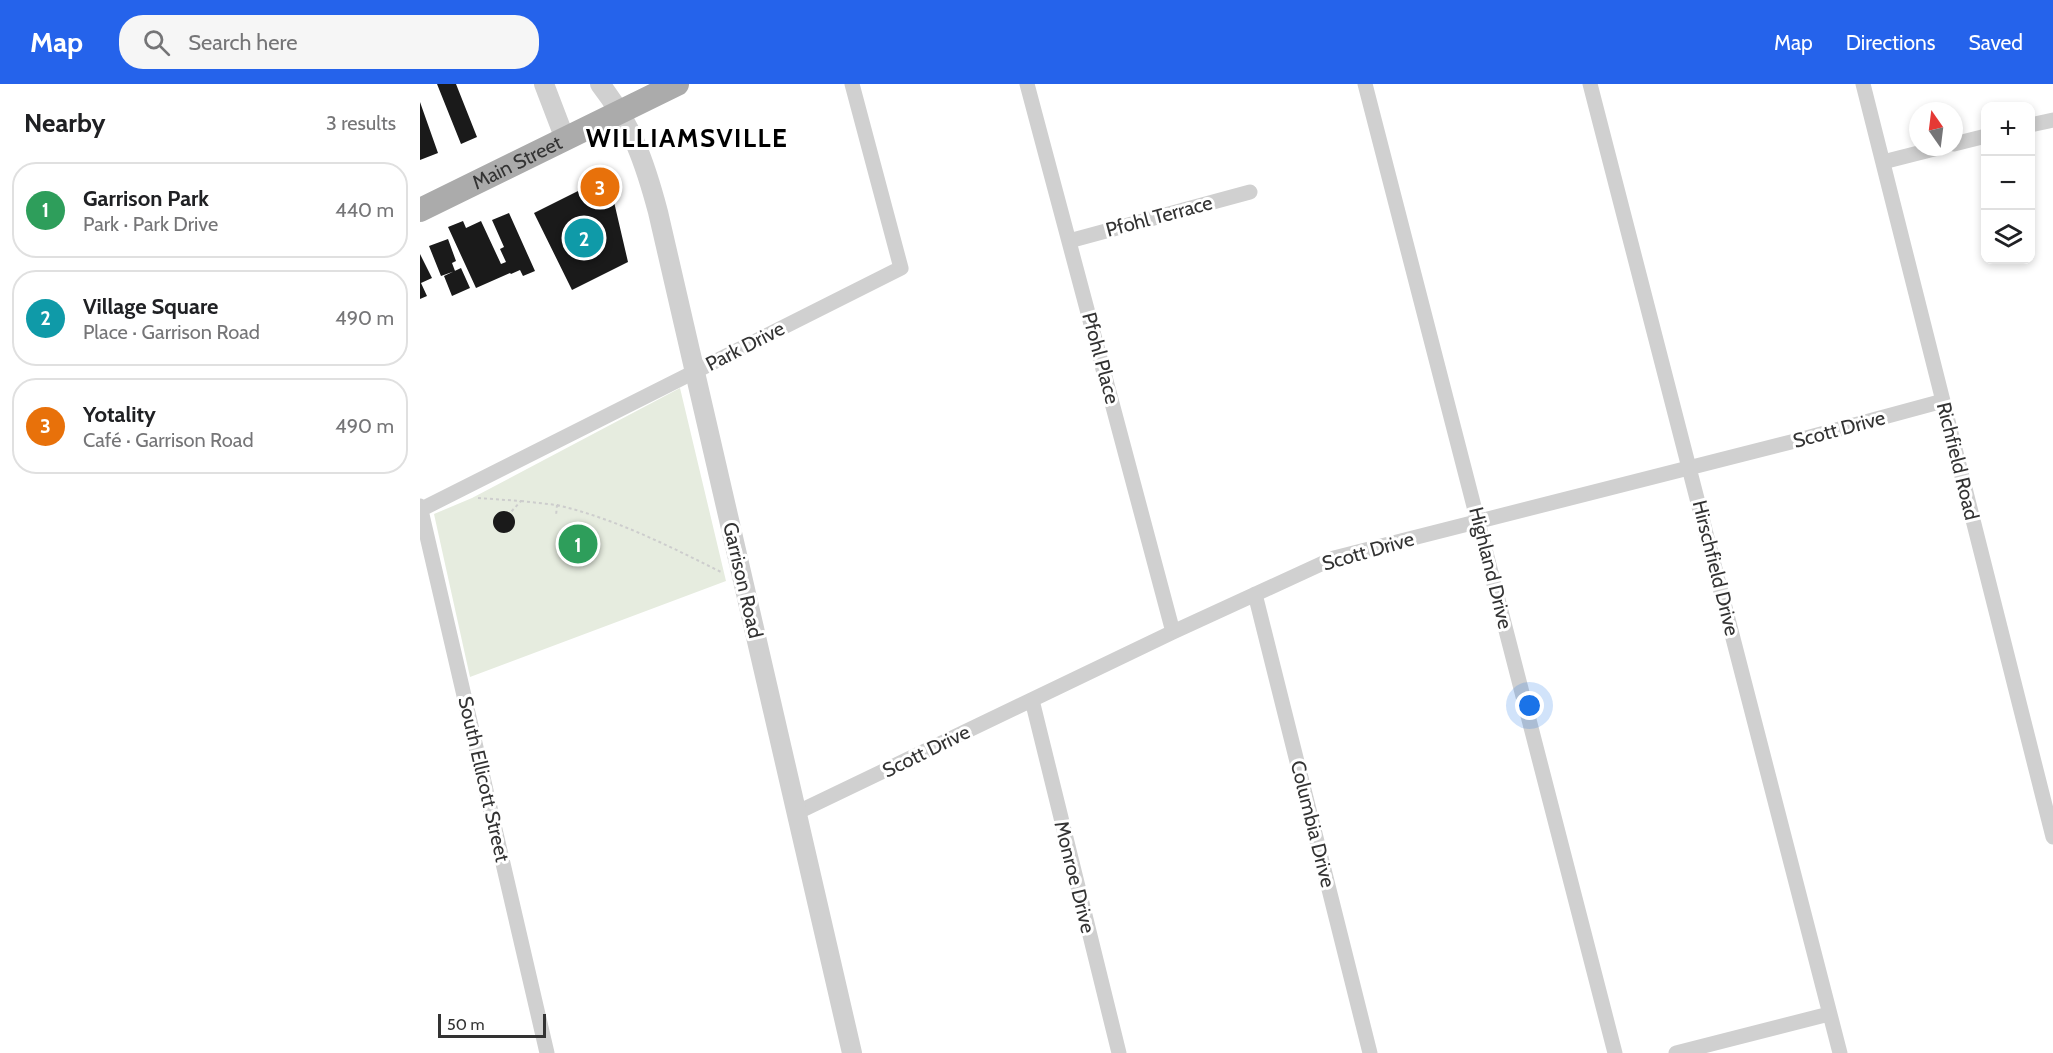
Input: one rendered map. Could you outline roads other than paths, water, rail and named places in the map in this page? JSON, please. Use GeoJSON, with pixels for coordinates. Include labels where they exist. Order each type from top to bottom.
{"type":"FeatureCollection","features":[{"type":"Feature","properties":{"kind":"main road","name":"Main Street"},"geometry":{"type":"LineString","coordinates":[[420,210],[677,84]]}},
{"type":"Feature","properties":{"kind":"street"},"geometry":{"type":"LineString","coordinates":[[544,84],[565,139]]}},
{"type":"Feature","properties":{"kind":"street","name":"Garrison Road"},"geometry":{"type":"LineString","coordinates":[[600,84],[621,111],[636,144],[656,205],[852,1053]]}},
{"type":"Feature","properties":{"kind":"street","name":"Park Drive"},"geometry":{"type":"LineString","coordinates":[[421,509],[901,268],[852,84]]}},
{"type":"Feature","properties":{"kind":"street","name":"Pfohl Place"},"geometry":{"type":"LineString","coordinates":[[1027,84],[1173,632]]}},
{"type":"Feature","properties":{"kind":"street","name":"Highland Drive"},"geometry":{"type":"LineString","coordinates":[[1365,84],[1616,1053]]}},
{"type":"Feature","properties":{"kind":"street","name":"Hirschfield Drive"},"geometry":{"type":"LineString","coordinates":[[1590,84],[1840,1053]]}},
{"type":"Feature","properties":{"kind":"street","name":"Richfield Road"},"geometry":{"type":"LineString","coordinates":[[1863,84],[2053,837]]}},
{"type":"Feature","properties":{"kind":"street"},"geometry":{"type":"LineString","coordinates":[[2035,124],[2053,120]]}},
{"type":"Feature","properties":{"kind":"street"},"geometry":{"type":"LineString","coordinates":[[1963,142],[1981,137]]}},
{"type":"Feature","properties":{"kind":"street"},"geometry":{"type":"LineString","coordinates":[[1883,162],[1909,155]]}},
{"type":"Feature","properties":{"kind":"street","name":"Pfohl Terrace"},"geometry":{"type":"LineString","coordinates":[[1069,241],[1250,192]]}},
{"type":"Feature","properties":{"kind":"street","name":"Scott Drive"},"geometry":{"type":"LineString","coordinates":[[796,813],[1173,632],[1334,558],[1943,401]]}},
{"type":"Feature","properties":{"kind":"street","name":"South Ellicott Street"},"geometry":{"type":"LineString","coordinates":[[421,509],[547,1053]]}},
{"type":"Feature","properties":{"kind":"street","name":"Columbia Drive"},"geometry":{"type":"LineString","coordinates":[[1255,594],[1371,1053]]}},
{"type":"Feature","properties":{"kind":"street","name":"Monroe Drive"},"geometry":{"type":"LineString","coordinates":[[1032,700],[1119,1053]]}},
{"type":"Feature","properties":{"kind":"street"},"geometry":{"type":"LineString","coordinates":[[1676,1053],[1829,1014]]}},
{"type":"Feature","properties":{"kind":"place","name":"Yotality"},"geometry":{"type":"Point","coordinates":[600,187]}},
{"type":"Feature","properties":{"kind":"place","name":"Village Square"},"geometry":{"type":"Point","coordinates":[584,238]}},
{"type":"Feature","properties":{"kind":"place","name":"Garrison Park"},"geometry":{"type":"Point","coordinates":[578,544]}},
{"type":"Feature","properties":{"kind":"district","name":"WILLIAMSVILLE"},"geometry":{"type":"Point","coordinates":[687,138]}}]}
